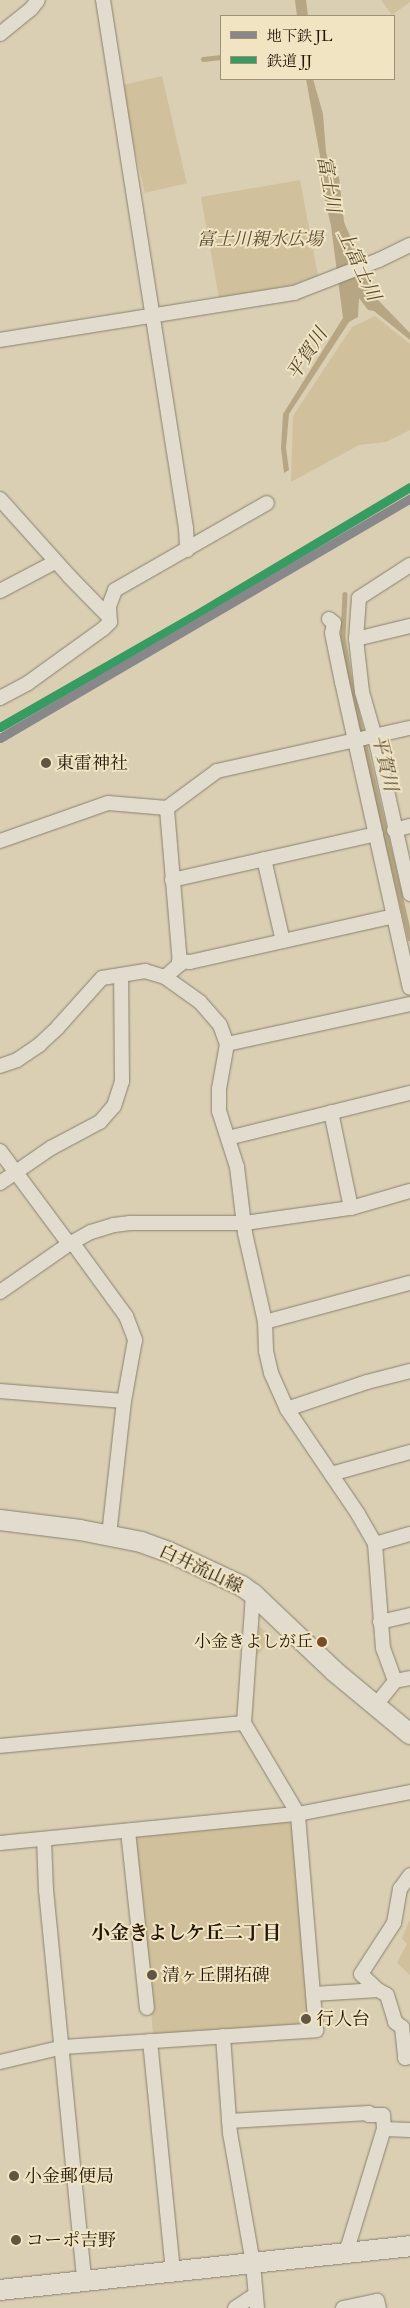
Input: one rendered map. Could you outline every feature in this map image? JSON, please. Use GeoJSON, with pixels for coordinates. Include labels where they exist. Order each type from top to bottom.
{"type":"FeatureCollection","features":[{"type":"Feature","properties":{"kind":"main road","name":"白井流山線"},"geometry":{"type":"LineString","coordinates":[[0,1520],[109,1534],[141,1542],[168,1552],[253,1594],[334,1671],[410,1734]]}},
{"type":"Feature","properties":{"kind":"main road"},"geometry":{"type":"LineString","coordinates":[[0,2290],[410,2246]]}},
{"type":"Feature","properties":{"kind":"street"},"geometry":{"type":"LineString","coordinates":[[0,34],[31,9],[38,0]]}},
{"type":"Feature","properties":{"kind":"street"},"geometry":{"type":"LineString","coordinates":[[103,0],[151,317],[186,528],[187,550]]}},
{"type":"Feature","properties":{"kind":"street"},"geometry":{"type":"LineString","coordinates":[[0,340],[275,296],[323,283],[410,245]]}},
{"type":"Feature","properties":{"kind":"street"},"geometry":{"type":"LineString","coordinates":[[0,499],[55,562],[109,617]]}},
{"type":"Feature","properties":{"kind":"street"},"geometry":{"type":"LineString","coordinates":[[0,698],[28,683],[103,629],[110,622],[109,606],[115,590],[267,503]]}},
{"type":"Feature","properties":{"kind":"street"},"geometry":{"type":"LineString","coordinates":[[0,591],[55,562]]}},
{"type":"Feature","properties":{"kind":"street"},"geometry":{"type":"LineString","coordinates":[[410,565],[359,598],[356,638],[362,692],[375,738],[394,830],[410,894]]}},
{"type":"Feature","properties":{"kind":"street"},"geometry":{"type":"LineString","coordinates":[[329,619],[334,623],[332,633],[410,988]]}},
{"type":"Feature","properties":{"kind":"street"},"geometry":{"type":"LineString","coordinates":[[356,638],[410,626]]}},
{"type":"Feature","properties":{"kind":"street"},"geometry":{"type":"LineString","coordinates":[[0,841],[108,804],[166,808],[217,771],[375,738],[410,728]]}},
{"type":"Feature","properties":{"kind":"street"},"geometry":{"type":"LineString","coordinates":[[165,977],[180,964],[166,808]]}},
{"type":"Feature","properties":{"kind":"street"},"geometry":{"type":"LineString","coordinates":[[394,830],[410,826]]}},
{"type":"Feature","properties":{"kind":"street"},"geometry":{"type":"LineString","coordinates":[[172,880],[376,834]]}},
{"type":"Feature","properties":{"kind":"street"},"geometry":{"type":"LineString","coordinates":[[264,859],[283,941]]}},
{"type":"Feature","properties":{"kind":"street"},"geometry":{"type":"LineString","coordinates":[[179,961],[190,962],[394,916]]}},
{"type":"Feature","properties":{"kind":"street"},"geometry":{"type":"LineString","coordinates":[[0,1066],[16,1060],[39,1045],[58,1027],[102,978],[145,972],[165,977],[208,1008],[220,1025],[227,1044],[219,1089],[219,1111],[237,1167],[244,1223],[265,1322],[266,1351],[271,1373],[287,1409],[358,1514],[374,1544],[383,1648],[395,1681]]}},
{"type":"Feature","properties":{"kind":"street"},"geometry":{"type":"LineString","coordinates":[[0,1183],[51,1148],[100,1122],[114,1106],[122,1081],[121,975]]}},
{"type":"Feature","properties":{"kind":"street"},"geometry":{"type":"LineString","coordinates":[[227,1044],[410,1004]]}},
{"type":"Feature","properties":{"kind":"street"},"geometry":{"type":"LineString","coordinates":[[228,1138],[410,1092]]}},
{"type":"Feature","properties":{"kind":"street"},"geometry":{"type":"LineString","coordinates":[[331,1112],[351,1208]]}},
{"type":"Feature","properties":{"kind":"street"},"geometry":{"type":"LineString","coordinates":[[0,1151],[132,1326],[136,1340],[124,1401],[109,1534]]}},
{"type":"Feature","properties":{"kind":"street"},"geometry":{"type":"LineString","coordinates":[[0,1292],[70,1243],[91,1232],[130,1223],[244,1223],[351,1208],[410,1191]]}},
{"type":"Feature","properties":{"kind":"street"},"geometry":{"type":"LineString","coordinates":[[265,1322],[410,1283]]}},
{"type":"Feature","properties":{"kind":"street"},"geometry":{"type":"LineString","coordinates":[[287,1409],[367,1382],[410,1371]]}},
{"type":"Feature","properties":{"kind":"street"},"geometry":{"type":"LineString","coordinates":[[0,1391],[124,1401]]}},
{"type":"Feature","properties":{"kind":"street"},"geometry":{"type":"LineString","coordinates":[[331,1474],[410,1452]]}},
{"type":"Feature","properties":{"kind":"street"},"geometry":{"type":"LineString","coordinates":[[374,1544],[410,1534]]}},
{"type":"Feature","properties":{"kind":"street"},"geometry":{"type":"LineString","coordinates":[[0,2062],[63,2046],[316,2030],[298,1814],[244,1723],[253,1594]]}},
{"type":"Feature","properties":{"kind":"street"},"geometry":{"type":"LineString","coordinates":[[380,1622],[410,1614]]}},
{"type":"Feature","properties":{"kind":"street"},"geometry":{"type":"LineString","coordinates":[[375,1706],[395,1681],[410,1678]]}},
{"type":"Feature","properties":{"kind":"street"},"geometry":{"type":"LineString","coordinates":[[0,1746],[244,1723]]}},
{"type":"Feature","properties":{"kind":"street"},"geometry":{"type":"LineString","coordinates":[[0,1843],[298,1814],[410,1792]]}},
{"type":"Feature","properties":{"kind":"street"},"geometry":{"type":"LineString","coordinates":[[128,1831],[147,2008]]}},
{"type":"Feature","properties":{"kind":"street"},"geometry":{"type":"LineString","coordinates":[[44,1839],[46,1890],[63,2046],[84,2281]]}},
{"type":"Feature","properties":{"kind":"street"},"geometry":{"type":"LineString","coordinates":[[410,1875],[400,1889],[394,1923],[361,1974],[378,1990],[387,1995],[395,2022],[402,2027],[405,2058],[410,2058]]}},
{"type":"Feature","properties":{"kind":"street"},"geometry":{"type":"LineString","coordinates":[[313,1994],[378,1990]]}},
{"type":"Feature","properties":{"kind":"street"},"geometry":{"type":"LineString","coordinates":[[223,2036],[234,2162],[253,2264],[256,2301],[235,2308]]}},
{"type":"Feature","properties":{"kind":"street"},"geometry":{"type":"LineString","coordinates":[[150,2041],[173,2272]]}},
{"type":"Feature","properties":{"kind":"street"},"geometry":{"type":"LineString","coordinates":[[229,2121],[369,2113],[369,2115],[383,2114],[384,2129],[346,2253]]}},
{"type":"Feature","properties":{"kind":"street"},"geometry":{"type":"LineString","coordinates":[[384,2129],[410,2130]]}},
{"type":"Feature","properties":{"kind":"street"},"geometry":{"type":"LineString","coordinates":[[343,2308],[377,2301],[379,2308]]}},
{"type":"Feature","properties":{"kind":"green space"},"geometry":{"type":"Polygon","coordinates":[[[381,0],[410,0],[410,2],[392,15],[381,0]]]}},
{"type":"Feature","properties":{"kind":"green space"},"geometry":{"type":"Polygon","coordinates":[[[162,76],[187,183],[145,193],[120,86],[162,76]]]}},
{"type":"Feature","properties":{"kind":"green space","name":"富士川親水広場"},"geometry":{"type":"Polygon","coordinates":[[[300,180],[318,276],[294,285],[219,298],[201,197],[300,180]]]}},
{"type":"Feature","properties":{"kind":"green space"},"geometry":{"type":"Polygon","coordinates":[[[375,316],[410,344],[410,430],[386,442],[359,445],[291,482],[293,416],[352,327],[375,316]]]}},
{"type":"Feature","properties":{"kind":"green space"},"geometry":{"type":"Polygon","coordinates":[[[259,1626],[272,1637],[257,1656],[259,1626]]]}},
{"type":"Feature","properties":{"kind":"green space"},"geometry":{"type":"Polygon","coordinates":[[[287,1821],[294,1827],[312,2024],[153,2034],[142,1896],[134,1842],[139,1835],[287,1821]]]}},
{"type":"Feature","properties":{"kind":"green space"},"geometry":{"type":"Polygon","coordinates":[[[409,1921],[410,1975],[397,1963],[407,1944],[402,1938],[409,1921]]]}},
{"type":"Feature","properties":{"kind":"water"},"geometry":{"type":"Polygon","coordinates":[[[295,0],[306,0],[308,15],[297,15],[295,0]]]}},
{"type":"Feature","properties":{"kind":"water"},"geometry":{"type":"Polygon","coordinates":[[[306,80],[313,80],[323,114],[326,152],[329,165],[339,177],[344,222],[377,299],[410,333],[410,340],[374,311],[368,310],[359,298],[358,317],[349,322],[289,414],[286,448],[289,470],[284,473],[281,448],[283,414],[343,318],[331,226],[319,173],[322,167],[306,80]]]}},
{"type":"Feature","properties":{"kind":"waterway"},"geometry":{"type":"LineString","coordinates":[[203,59],[220,57]]}},
{"type":"Feature","properties":{"kind":"waterway","name":"平賀川"},"geometry":{"type":"LineString","coordinates":[[345,594],[343,637],[351,686],[410,938]]}},
{"type":"Feature","properties":{"kind":"metro line","name":"JL"},"geometry":{"type":"LineString","coordinates":[[0,738],[410,498]]}},
{"type":"Feature","properties":{"kind":"rail line","name":"JJ"},"geometry":{"type":"LineString","coordinates":[[0,727],[192,617],[410,487]]}},
{"type":"Feature","properties":{"kind":"place","name":"東雷神社"},"geometry":{"type":"Point","coordinates":[46,763]}},
{"type":"Feature","properties":{"kind":"place","name":"小金きよしが丘"},"geometry":{"type":"Point","coordinates":[322,1642]}},
{"type":"Feature","properties":{"kind":"place","name":"清ヶ丘開拓碑"},"geometry":{"type":"Point","coordinates":[152,1975]}},
{"type":"Feature","properties":{"kind":"place","name":"行人台"},"geometry":{"type":"Point","coordinates":[306,2019]}},
{"type":"Feature","properties":{"kind":"place","name":"小金郵便局"},"geometry":{"type":"Point","coordinates":[14,2176]}},
{"type":"Feature","properties":{"kind":"place","name":"コーポ吉野"},"geometry":{"type":"Point","coordinates":[16,2240]}},
{"type":"Feature","properties":{"kind":"district","name":"小金きよしケ丘二丁目"},"geometry":{"type":"Point","coordinates":[186,1933]}},
{"type":"Feature","properties":{"kind":"water label","name":"富士川"},"geometry":{"type":"Point","coordinates":[329,184]}},
{"type":"Feature","properties":{"kind":"water label","name":"上富士川"},"geometry":{"type":"Point","coordinates":[359,265]}}]}
